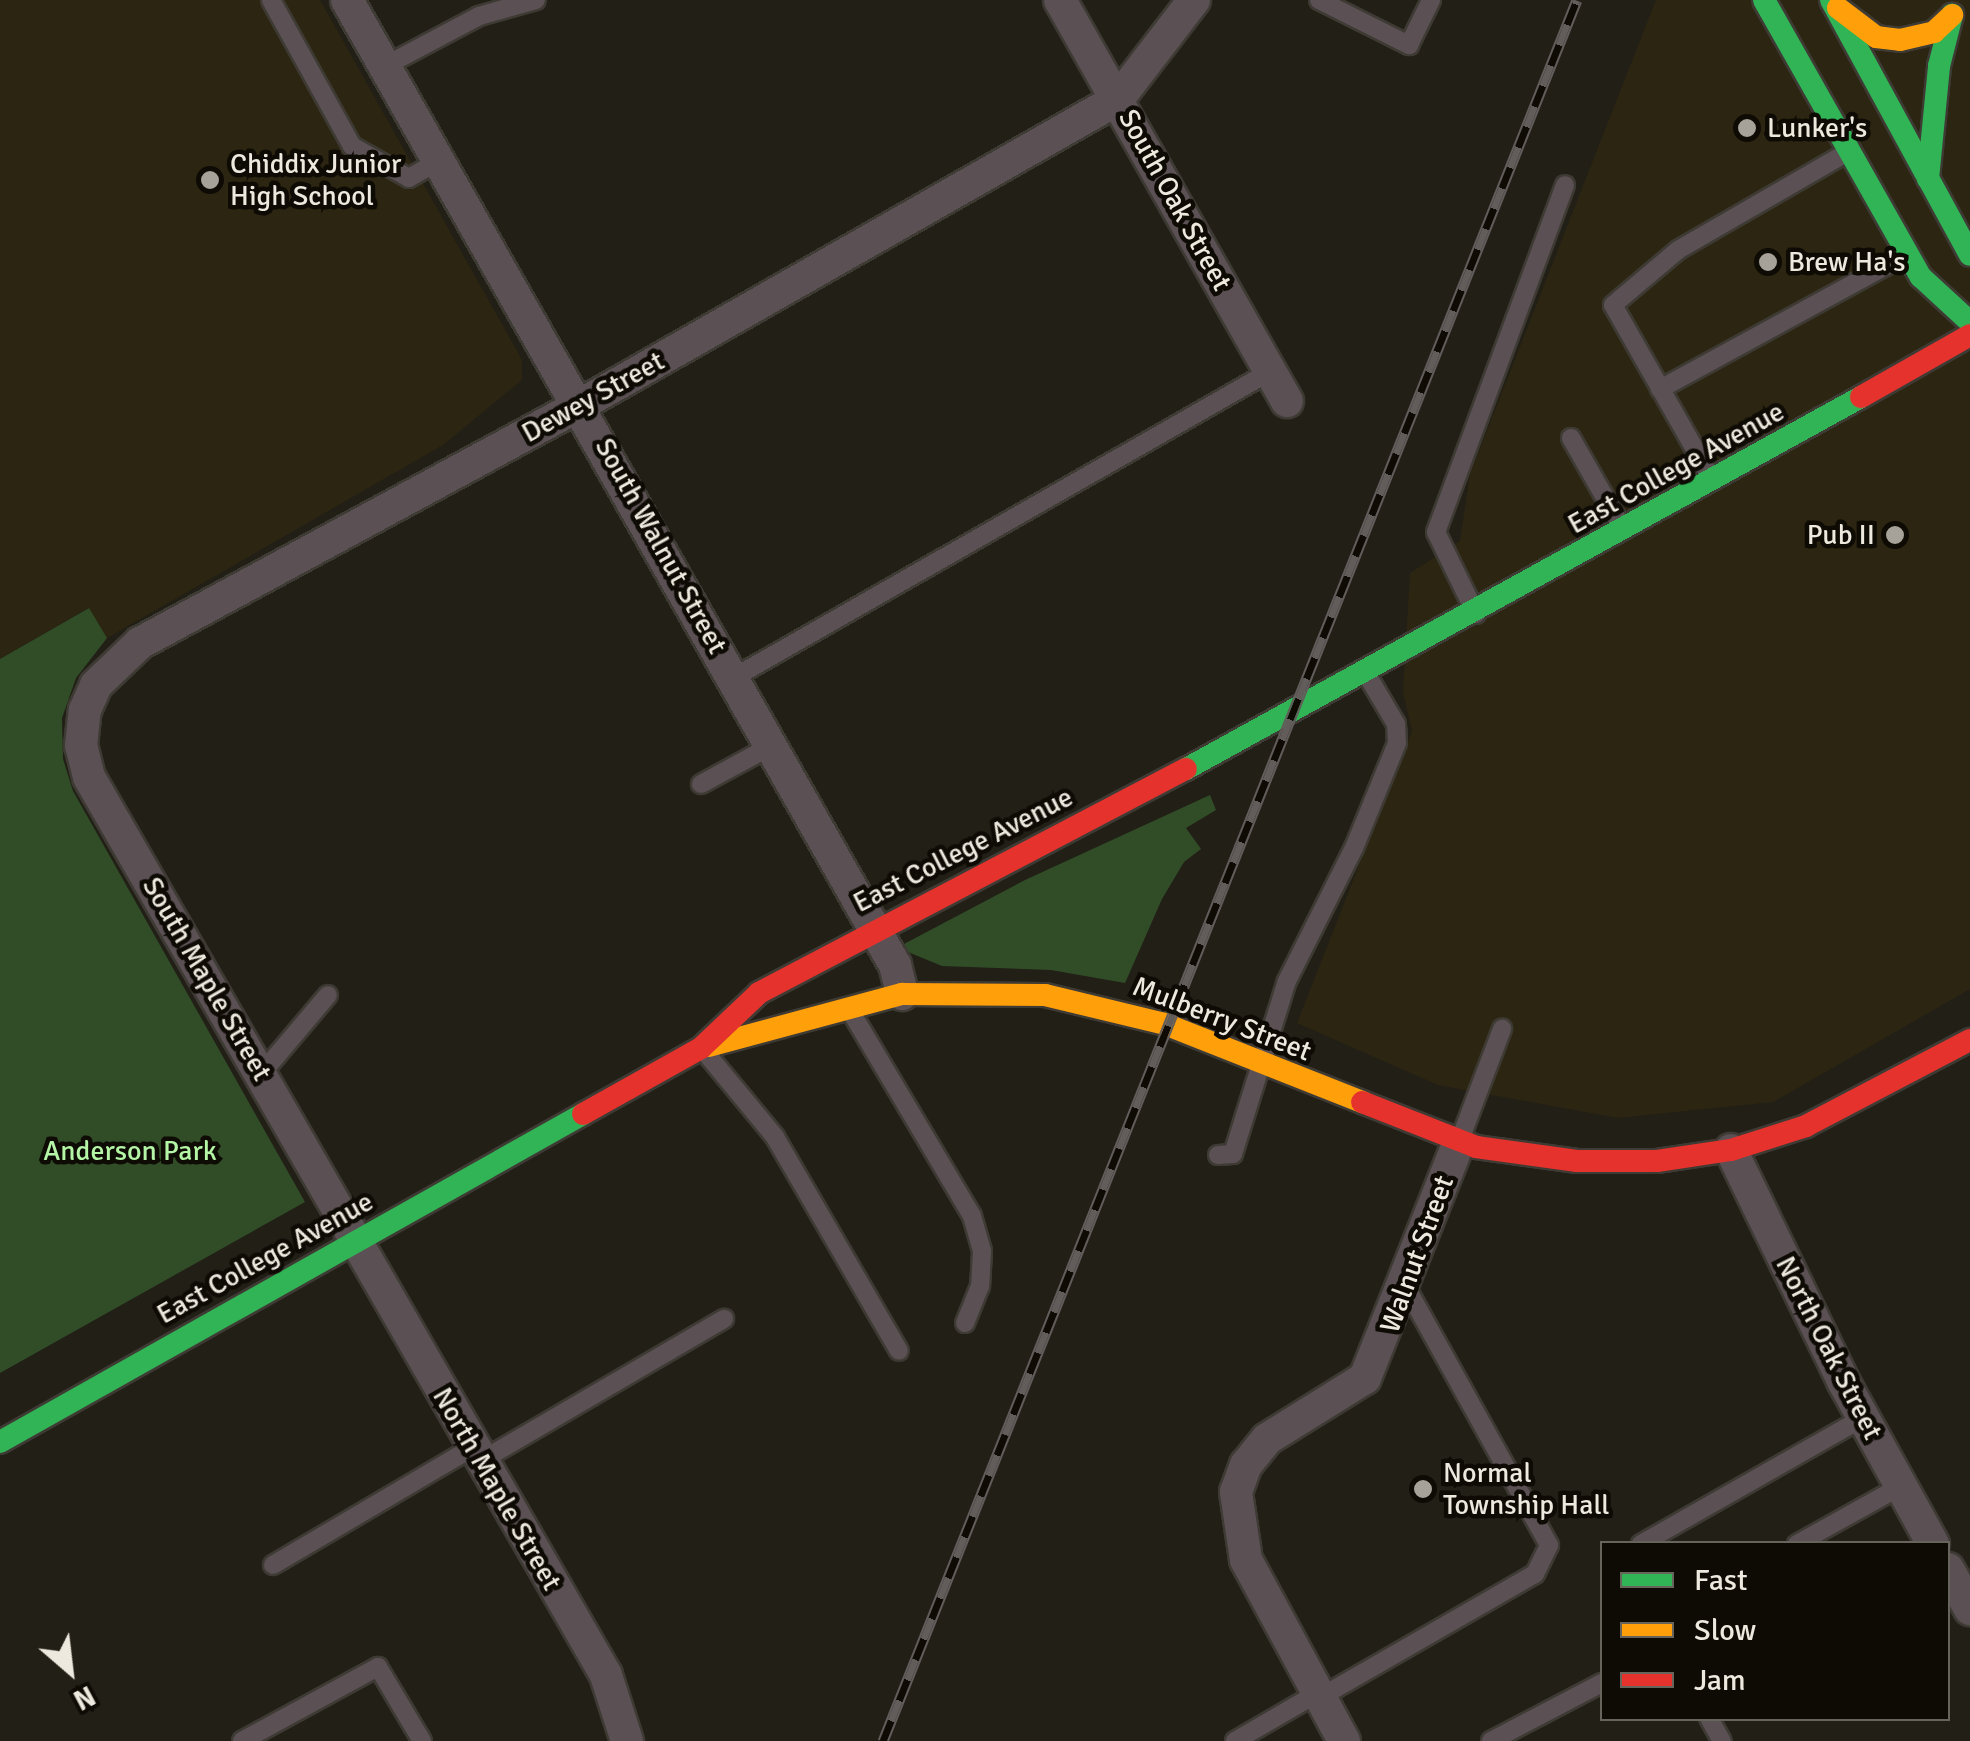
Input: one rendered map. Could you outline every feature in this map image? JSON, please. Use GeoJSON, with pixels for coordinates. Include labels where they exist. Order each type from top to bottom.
{"type":"FeatureCollection","features":[{"type":"Feature","properties":{"kind":"main road"},"geometry":{"type":"LineString","coordinates":[[1764,0],[1921,278],[1970,322]]}},
{"type":"Feature","properties":{"kind":"main road"},"geometry":{"type":"LineString","coordinates":[[1833,3],[1876,38],[1900,40],[1934,32],[1956,8]]}},
{"type":"Feature","properties":{"kind":"main road"},"geometry":{"type":"LineString","coordinates":[[1833,3],[1970,255]]}},
{"type":"Feature","properties":{"kind":"main road"},"geometry":{"type":"LineString","coordinates":[[1928,179],[1939,66],[1956,8]]}},
{"type":"Feature","properties":{"kind":"main road","name":"East College Avenue"},"geometry":{"type":"LineString","coordinates":[[0,1442],[701,1048],[759,993],[874,928],[1367,675],[1970,336]]}},
{"type":"Feature","properties":{"kind":"main road","name":"Mulberry Street"},"geometry":{"type":"LineString","coordinates":[[701,1048],[902,994],[1045,995],[1122,1010],[1459,1142],[1577,1161],[1724,1151],[1806,1126],[1970,1040]]}},
{"type":"Feature","properties":{"kind":"street","name":"South Walnut Street"},"geometry":{"type":"LineString","coordinates":[[348,0],[582,404],[895,965],[902,994]]}},
{"type":"Feature","properties":{"kind":"street","name":"South Oak Street"},"geometry":{"type":"LineString","coordinates":[[1060,0],[1288,400]]}},
{"type":"Feature","properties":{"kind":"street"},"geometry":{"type":"LineString","coordinates":[[1118,98],[1194,0]]}},
{"type":"Feature","properties":{"kind":"street","name":"Dewey Street"},"geometry":{"type":"LineString","coordinates":[[84,710],[96,685],[140,643],[582,404],[1118,98]]}},
{"type":"Feature","properties":{"kind":"street","name":"South Maple Street"},"geometry":{"type":"LineString","coordinates":[[84,710],[81,746],[89,777],[359,1239]]}},
{"type":"Feature","properties":{"kind":"street","name":"Walnut Street"},"geometry":{"type":"LineString","coordinates":[[1318,1696],[1246,1560],[1236,1492],[1246,1465],[1267,1439],[1365,1378],[1459,1142]]}},
{"type":"Feature","properties":{"kind":"street","name":"North Oak Street"},"geometry":{"type":"LineString","coordinates":[[1724,1151],[1931,1541]]}},
{"type":"Feature","properties":{"kind":"street","name":"North Maple Street"},"geometry":{"type":"LineString","coordinates":[[359,1239],[475,1455],[606,1675],[627,1741]]}},
{"type":"Feature","properties":{"kind":"street"},"geometry":{"type":"LineString","coordinates":[[1950,1574],[1970,1609]]}},
{"type":"Feature","properties":{"kind":"street"},"geometry":{"type":"LineString","coordinates":[[1318,1696],[1344,1741]]}},
{"type":"Feature","properties":{"kind":"lane"},"geometry":{"type":"LineString","coordinates":[[270,0],[352,146],[409,178],[440,160]]}},
{"type":"Feature","properties":{"kind":"lane"},"geometry":{"type":"LineString","coordinates":[[385,66],[479,16],[536,0]]}},
{"type":"Feature","properties":{"kind":"lane"},"geometry":{"type":"LineString","coordinates":[[1319,0],[1409,45],[1430,0]]}},
{"type":"Feature","properties":{"kind":"lane"},"geometry":{"type":"LineString","coordinates":[[1713,481],[1613,305],[1678,250],[1850,151]]}},
{"type":"Feature","properties":{"kind":"lane"},"geometry":{"type":"LineString","coordinates":[[1476,614],[1436,532],[1565,185]]}},
{"type":"Feature","properties":{"kind":"lane"},"geometry":{"type":"LineString","coordinates":[[1660,389],[1908,254]]}},
{"type":"Feature","properties":{"kind":"lane"},"geometry":{"type":"LineString","coordinates":[[733,678],[1271,371]]}},
{"type":"Feature","properties":{"kind":"lane"},"geometry":{"type":"LineString","coordinates":[[1571,438],[1624,531]]}},
{"type":"Feature","properties":{"kind":"lane"},"geometry":{"type":"LineString","coordinates":[[1218,1155],[1233,1154],[1287,980],[1354,848],[1397,743],[1396,724],[1367,675]]}},
{"type":"Feature","properties":{"kind":"lane"},"geometry":{"type":"LineString","coordinates":[[701,784],[772,746]]}},
{"type":"Feature","properties":{"kind":"lane"},"geometry":{"type":"LineString","coordinates":[[262,1073],[328,994]]}},
{"type":"Feature","properties":{"kind":"lane"},"geometry":{"type":"LineString","coordinates":[[848,1007],[972,1216],[982,1251],[980,1286],[965,1323]]}},
{"type":"Feature","properties":{"kind":"lane"},"geometry":{"type":"LineString","coordinates":[[1459,1142],[1502,1029]]}},
{"type":"Feature","properties":{"kind":"lane"},"geometry":{"type":"LineString","coordinates":[[701,1048],[775,1137],[899,1351]]}},
{"type":"Feature","properties":{"kind":"lane"},"geometry":{"type":"LineString","coordinates":[[1236,1741],[1535,1574],[1549,1545],[1405,1285]]}},
{"type":"Feature","properties":{"kind":"lane"},"geometry":{"type":"LineString","coordinates":[[273,1565],[724,1319]]}},
{"type":"Feature","properties":{"kind":"lane"},"geometry":{"type":"LineString","coordinates":[[1646,1541],[1863,1418]]}},
{"type":"Feature","properties":{"kind":"lane"},"geometry":{"type":"LineString","coordinates":[[1802,1541],[1901,1486]]}},
{"type":"Feature","properties":{"kind":"lane"},"geometry":{"type":"LineString","coordinates":[[242,1741],[378,1667],[422,1741]]}},
{"type":"Feature","properties":{"kind":"lane"},"geometry":{"type":"LineString","coordinates":[[1490,1741],[1600,1684]]}},
{"type":"Feature","properties":{"kind":"shaded area","name":"Chiddix Junior High School"},"geometry":{"type":"Polygon","coordinates":[[[0,0],[320,0],[522,360],[522,380],[443,445],[107,638],[88,608],[0,659],[0,0]]]}},
{"type":"Feature","properties":{"kind":"shaded area"},"geometry":{"type":"Polygon","coordinates":[[[1656,0],[1970,0],[1970,989],[1773,1102],[1618,1118],[1438,1085],[1297,1023],[1412,731],[1403,692],[1410,573],[1460,541],[1470,474],[1656,0]]]}},
{"type":"Feature","properties":{"kind":"green space","name":"Anderson Park"},"geometry":{"type":"Polygon","coordinates":[[[89,608],[107,638],[76,678],[62,718],[63,759],[73,791],[305,1202],[0,1373],[0,659],[89,608]]]}},
{"type":"Feature","properties":{"kind":"green space"},"geometry":{"type":"Polygon","coordinates":[[[1210,795],[1216,810],[1186,828],[1201,849],[1184,862],[1162,899],[1125,983],[1051,970],[942,966],[908,952],[904,944],[1025,880],[1210,795]]]}},
{"type":"Feature","properties":{"kind":"railway"},"geometry":{"type":"LineString","coordinates":[[883,1741],[1577,0]]}},
{"type":"Feature","properties":{"kind":"traffic: fast"},"geometry":{"type":"LineString","coordinates":[[1764,0],[1921,277],[1970,322]]}},
{"type":"Feature","properties":{"kind":"traffic: fast"},"geometry":{"type":"LineString","coordinates":[[1831,0],[1970,255]]}},
{"type":"Feature","properties":{"kind":"traffic: fast"},"geometry":{"type":"LineString","coordinates":[[1928,179],[1939,66],[1952,15]]}},
{"type":"Feature","properties":{"kind":"traffic: fast"},"geometry":{"type":"LineString","coordinates":[[1186,769],[1861,397]]}},
{"type":"Feature","properties":{"kind":"traffic: fast"},"geometry":{"type":"LineString","coordinates":[[0,1442],[583,1114]]}},
{"type":"Feature","properties":{"kind":"traffic: slow"},"geometry":{"type":"LineString","coordinates":[[1838,8],[1876,37],[1900,40],[1934,32],[1952,15]]}},
{"type":"Feature","properties":{"kind":"traffic: slow"},"geometry":{"type":"LineString","coordinates":[[709,1046],[902,994],[1045,995],[1165,1024],[1362,1102]]}},
{"type":"Feature","properties":{"kind":"traffic: jam"},"geometry":{"type":"LineString","coordinates":[[1861,397],[1970,335]]}},
{"type":"Feature","properties":{"kind":"traffic: jam"},"geometry":{"type":"LineString","coordinates":[[583,1114],[701,1048],[759,993],[1186,769]]}},
{"type":"Feature","properties":{"kind":"traffic: jam"},"geometry":{"type":"LineString","coordinates":[[1362,1102],[1476,1147],[1577,1161],[1657,1161],[1731,1150],[1806,1126],[1970,1040]]}},
{"type":"Feature","properties":{"kind":"place","name":"Lunker's"},"geometry":{"type":"Point","coordinates":[1747,128]}},
{"type":"Feature","properties":{"kind":"place","name":"Chiddix Junior High School"},"geometry":{"type":"Point","coordinates":[210,180]}},
{"type":"Feature","properties":{"kind":"place","name":"Brew Ha's"},"geometry":{"type":"Point","coordinates":[1768,262]}},
{"type":"Feature","properties":{"kind":"place","name":"Pub II"},"geometry":{"type":"Point","coordinates":[1895,535]}},
{"type":"Feature","properties":{"kind":"place","name":"Normal Township Hall"},"geometry":{"type":"Point","coordinates":[1423,1489]}}]}
